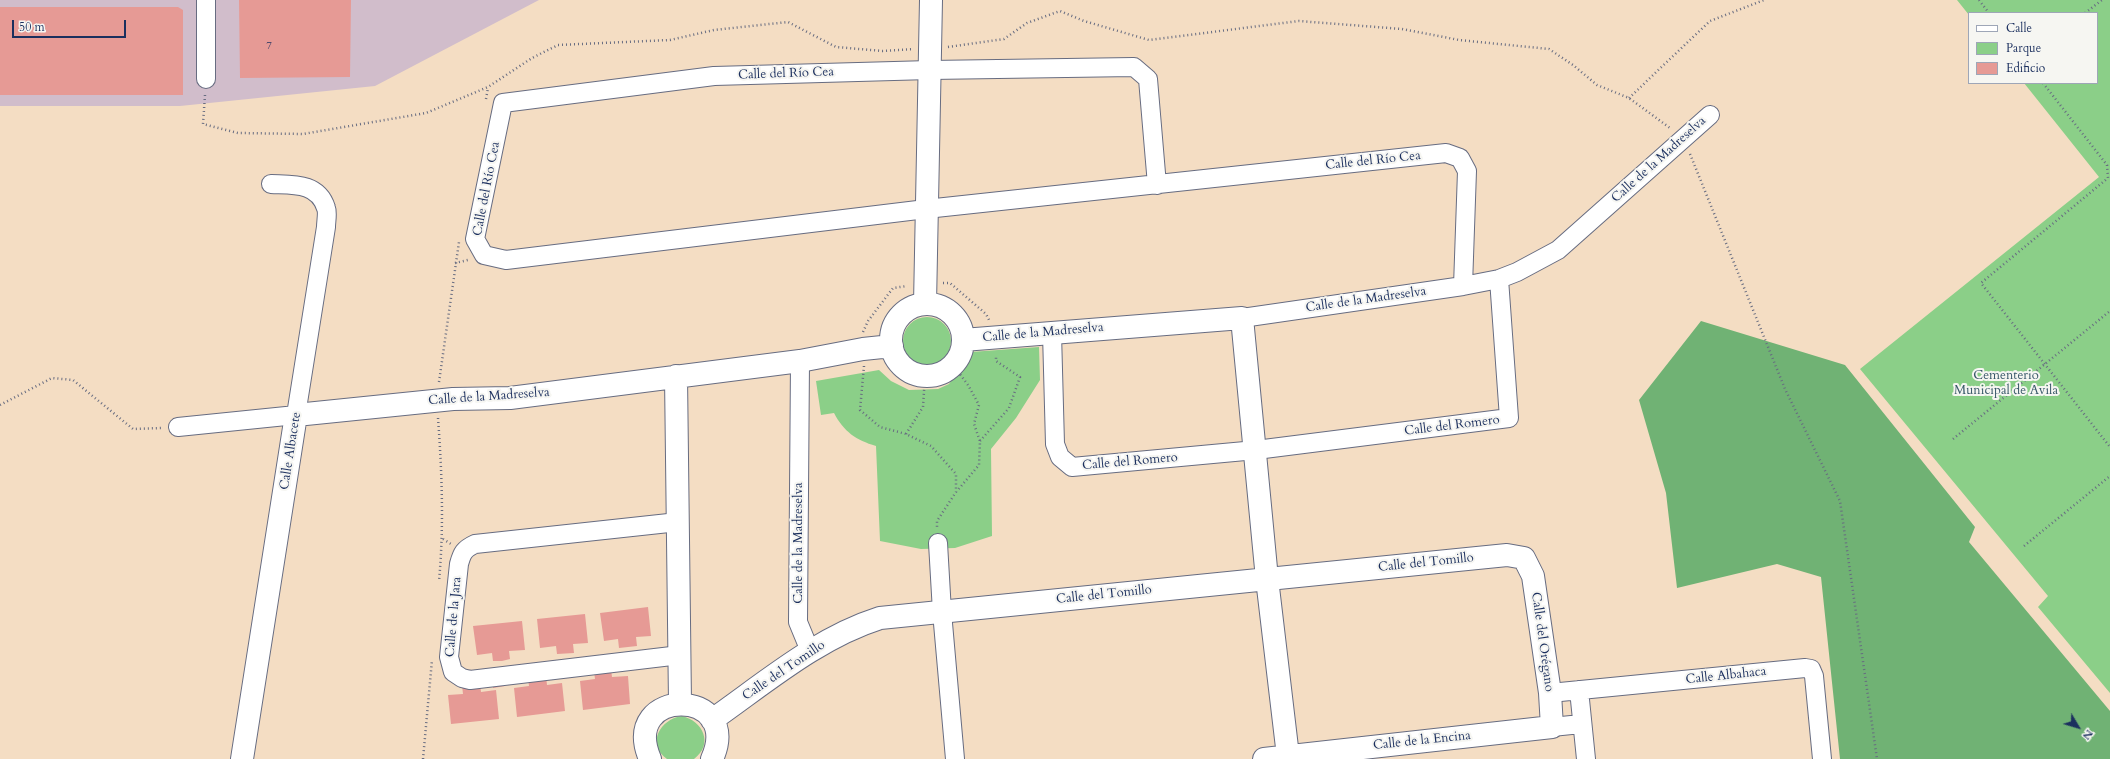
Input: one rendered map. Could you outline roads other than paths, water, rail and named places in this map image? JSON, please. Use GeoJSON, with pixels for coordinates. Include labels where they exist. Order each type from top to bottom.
{"type":"FeatureCollection","features":[{"type":"Feature","properties":{"kind":"street"},"geometry":{"type":"LineString","coordinates":[[206,0],[206,79]]}},
{"type":"Feature","properties":{"kind":"street"},"geometry":{"type":"LineString","coordinates":[[925,304],[931,0]]}},
{"type":"Feature","properties":{"kind":"street","name":"Calle del Río Cea"},"geometry":{"type":"LineString","coordinates":[[1156,185],[1148,79],[1134,67],[930,70],[714,76],[503,103],[475,239],[484,256],[506,260],[926,209],[1156,185],[1446,153],[1460,158],[1467,171],[1463,286]]}},
{"type":"Feature","properties":{"kind":"street","name":"Calle de la Madreselva"},"geometry":{"type":"LineString","coordinates":[[963,340],[1242,318],[1463,286],[1499,279],[1517,272],[1558,250],[1710,115]]}},
{"type":"Feature","properties":{"kind":"street","name":"Calle Albacete"},"geometry":{"type":"LineString","coordinates":[[242,759],[326,227],[326,208],[319,195],[305,185],[271,184]]}},
{"type":"Feature","properties":{"kind":"street","name":"Calle del Romero"},"geometry":{"type":"LineString","coordinates":[[1052,333],[1055,444],[1060,457],[1072,467],[1256,450],[1510,418],[1499,279]]}},
{"type":"Feature","properties":{"kind":"street"},"geometry":{"type":"LineString","coordinates":[[925,304],[937,306],[952,314],[961,329],[963,340],[960,354],[953,365],[945,372],[926,376],[914,374],[903,367],[896,358],[892,346],[892,334],[896,323],[903,313],[914,307],[925,304]]}},
{"type":"Feature","properties":{"kind":"street"},"geometry":{"type":"LineString","coordinates":[[1242,318],[1268,579],[1288,756]]}},
{"type":"Feature","properties":{"kind":"street","name":"Calle de la Madreselva"},"geometry":{"type":"LineString","coordinates":[[178,427],[437,401],[510,398],[676,376],[800,362],[863,349],[892,346]]}},
{"type":"Feature","properties":{"kind":"street","name":"Calle de la Madreselva"},"geometry":{"type":"LineString","coordinates":[[800,362],[798,622],[810,651]]}},
{"type":"Feature","properties":{"kind":"street"},"geometry":{"type":"LineString","coordinates":[[676,376],[680,703]]}},
{"type":"Feature","properties":{"kind":"street","name":"Calle de la Jara"},"geometry":{"type":"LineString","coordinates":[[678,522],[475,544],[466,548],[459,564],[449,657],[453,672],[462,678],[470,680],[680,655]]}},
{"type":"Feature","properties":{"kind":"street"},"geometry":{"type":"LineString","coordinates":[[938,543],[942,612],[955,759]]}},
{"type":"Feature","properties":{"kind":"street","name":"Calle del Tomillo"},"geometry":{"type":"LineString","coordinates":[[712,720],[810,651],[857,625],[880,618],[1508,555],[1524,558]]}},
{"type":"Feature","properties":{"kind":"street","name":"Calle del Orégano"},"geometry":{"type":"LineString","coordinates":[[1524,558],[1533,576],[1550,693],[1552,727]]}},
{"type":"Feature","properties":{"kind":"street","name":"Calle Albahaca"},"geometry":{"type":"LineString","coordinates":[[1550,693],[1805,668],[1811,669],[1814,676],[1822,759]]}},
{"type":"Feature","properties":{"kind":"street"},"geometry":{"type":"LineString","coordinates":[[1579,690],[1581,724],[1586,759]]}},
{"type":"Feature","properties":{"kind":"street"},"geometry":{"type":"LineString","coordinates":[[650,759],[644,738],[649,722],[660,710],[680,703],[698,708],[712,720],[718,740],[712,759]]}},
{"type":"Feature","properties":{"kind":"street","name":"Calle de la Encina"},"geometry":{"type":"LineString","coordinates":[[1264,759],[1581,724]]}},
{"type":"Feature","properties":{"kind":"park label","name":"Cementerio Municipal de Avila"},"geometry":{"type":"Point","coordinates":[2006,384]}}]}
